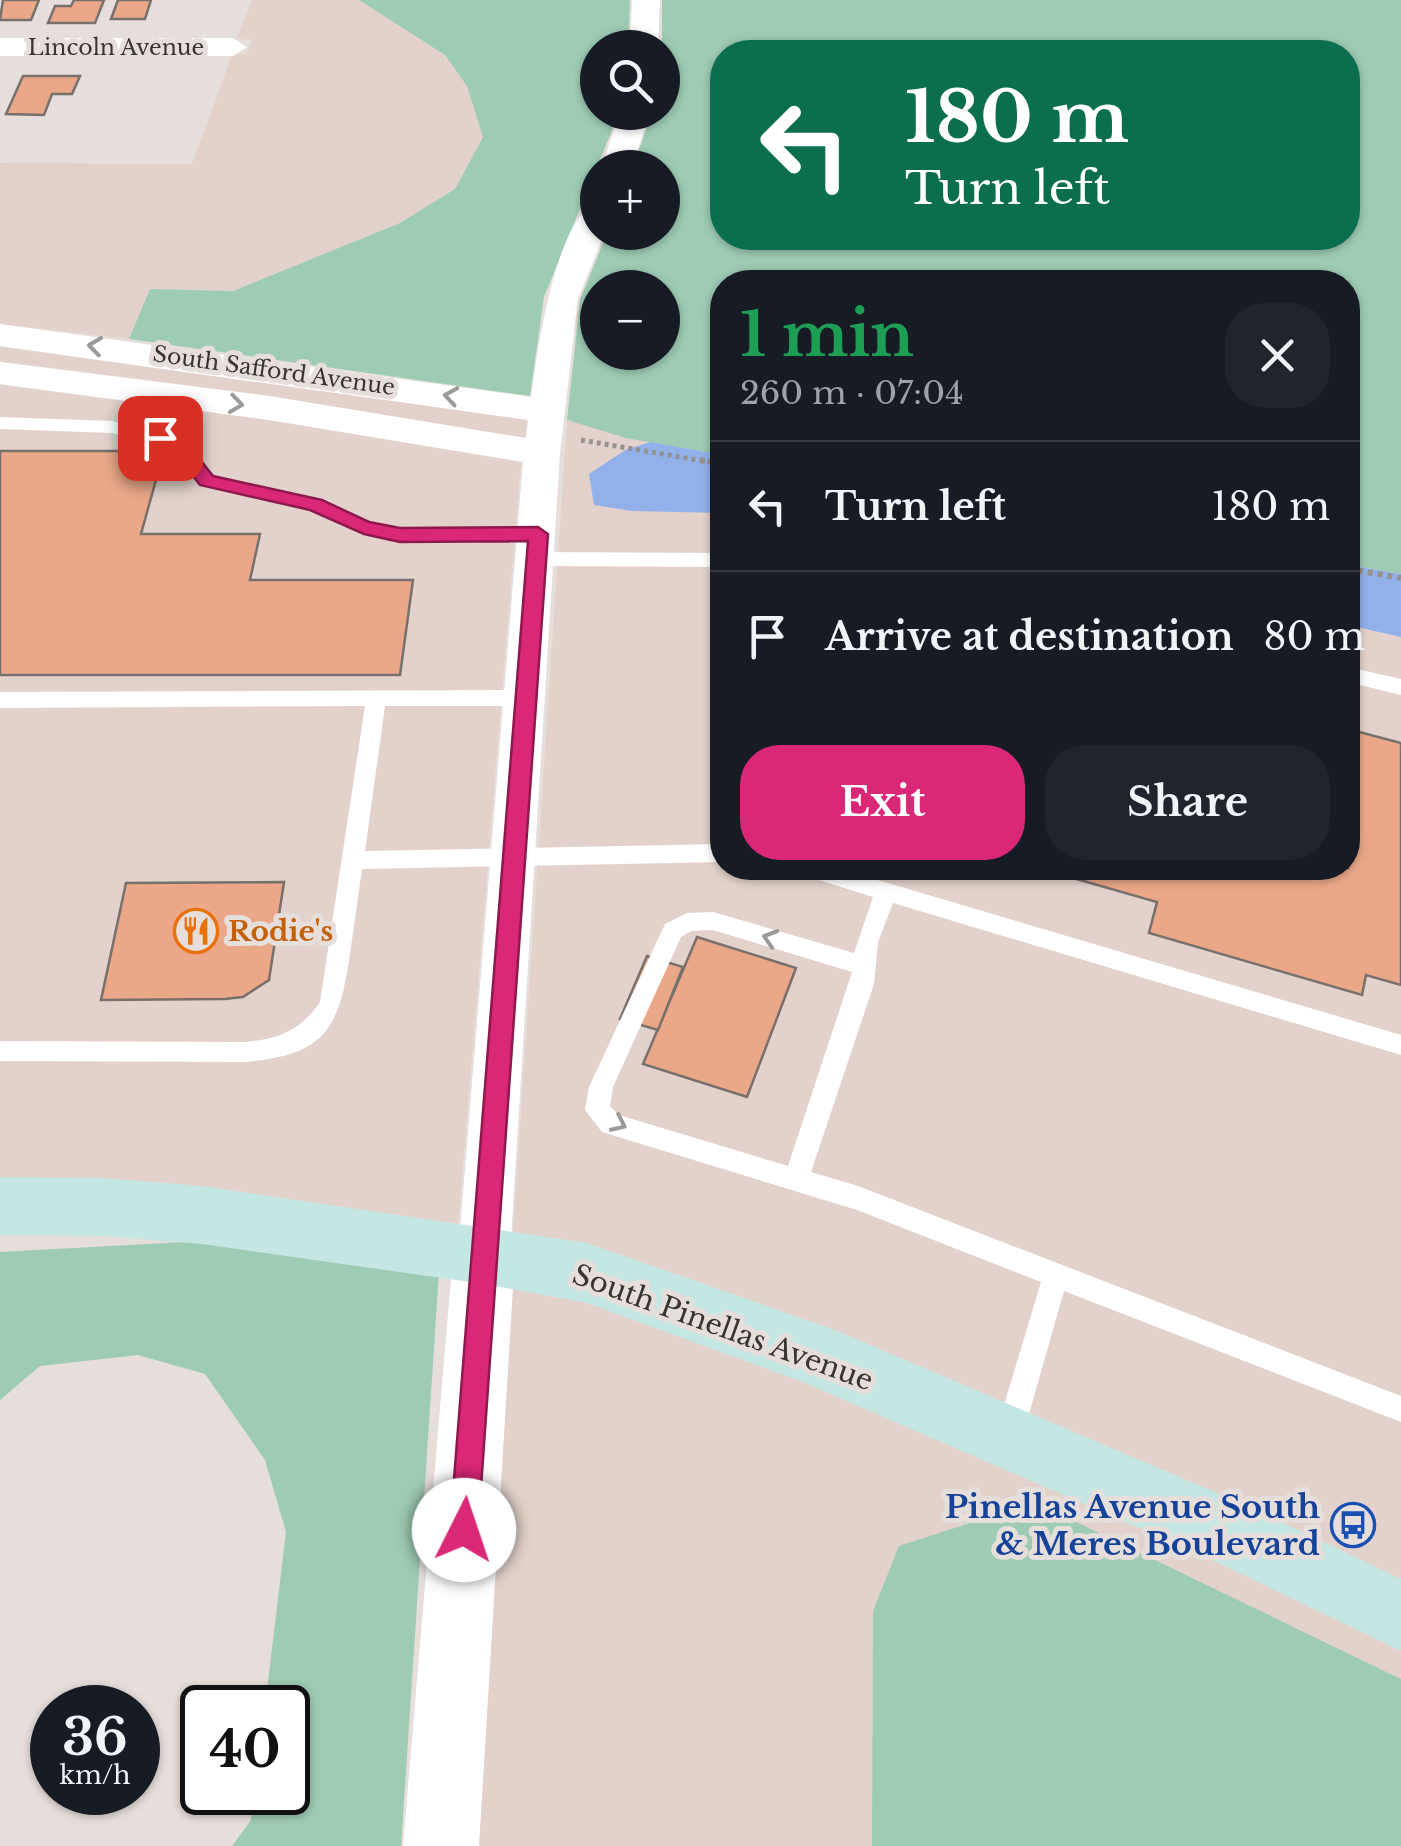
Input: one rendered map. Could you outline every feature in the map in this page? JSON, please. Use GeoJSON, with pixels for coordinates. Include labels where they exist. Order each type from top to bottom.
{"type":"FeatureCollection","features":[{"type":"Feature","properties":{"kind":"main road","name":"South Pinellas Avenue"},"geometry":{"type":"LineString","coordinates":[[0,1206],[104,1207],[202,1215],[484,1254],[587,1273],[812,1353],[1226,1531],[1401,1616]]}},
{"type":"Feature","properties":{"kind":"street"},"geometry":{"type":"LineString","coordinates":[[645,30],[646,0]]}},
{"type":"Feature","properties":{"kind":"street","name":"Lincoln Avenue"},"geometry":{"type":"LineString","coordinates":[[0,47],[233,47]]}},
{"type":"Feature","properties":{"kind":"street"},"geometry":{"type":"LineString","coordinates":[[441,1846],[542,453],[561,299],[582,250]]}},
{"type":"Feature","properties":{"kind":"street","name":"South Safford Avenue"},"geometry":{"type":"LineString","coordinates":[[0,335],[548,410]]}},
{"type":"Feature","properties":{"kind":"street","name":"South Safford Avenue"},"geometry":{"type":"LineString","coordinates":[[0,373],[269,408],[542,453]]}},
{"type":"Feature","properties":{"kind":"lane"},"geometry":{"type":"LineString","coordinates":[[0,424],[112,428],[160,438],[187,456],[206,481],[315,505],[364,528],[400,535],[710,559]]}},
{"type":"Feature","properties":{"kind":"lane"},"geometry":{"type":"LineString","coordinates":[[1360,678],[1401,687]]}},
{"type":"Feature","properties":{"kind":"lane"},"geometry":{"type":"LineString","coordinates":[[0,700],[526,698]]}},
{"type":"Feature","properties":{"kind":"lane"},"geometry":{"type":"LineString","coordinates":[[0,1050],[245,1052],[279,1050],[314,1033],[331,1006],[376,700]]}},
{"type":"Feature","properties":{"kind":"lane"},"geometry":{"type":"LineString","coordinates":[[354,860],[710,853]]}},
{"type":"Feature","properties":{"kind":"lane"},"geometry":{"type":"LineString","coordinates":[[796,1180],[862,984],[881,882],[1401,1045]]}},
{"type":"Feature","properties":{"kind":"lane"},"geometry":{"type":"LineString","coordinates":[[864,966],[713,921],[687,922],[673,931],[601,1087],[597,1110],[611,1124],[858,1198],[1401,1409]]}},
{"type":"Feature","properties":{"kind":"lane"},"geometry":{"type":"LineString","coordinates":[[1008,1438],[1056,1276]]}},
{"type":"Feature","properties":{"kind":"path"},"geometry":{"type":"LineString","coordinates":[[1360,571],[1401,578]]}},
{"type":"Feature","properties":{"kind":"shaded area"},"geometry":{"type":"Polygon","coordinates":[[[252,0],[359,0],[445,55],[467,86],[483,137],[455,189],[400,223],[233,291],[150,289],[129,339],[0,324],[0,163],[192,164],[232,55],[247,54],[251,40],[237,39],[252,0]]]}},
{"type":"Feature","properties":{"kind":"shaded area"},"geometry":{"type":"Polygon","coordinates":[[[0,347],[527,419],[525,438],[277,397],[0,361],[0,347]]]}},
{"type":"Feature","properties":{"kind":"shaded area"},"geometry":{"type":"Polygon","coordinates":[[[0,385],[262,419],[521,462],[458,1226],[0,1182],[0,385]]]}},
{"type":"Feature","properties":{"kind":"shaded area"},"geometry":{"type":"Polygon","coordinates":[[[567,420],[651,442],[627,449],[710,510],[710,880],[1360,880],[1360,628],[1401,637],[1401,1584],[1203,1492],[703,1283],[598,1251],[513,1233],[567,420]]]}},
{"type":"Feature","properties":{"kind":"shaded area"},"geometry":{"type":"Polygon","coordinates":[[[510,1284],[578,1297],[679,1328],[1184,1543],[1401,1646],[1401,1679],[1035,1502],[873,1763],[872,1846],[476,1846],[510,1284]]]}},
{"type":"Feature","properties":{"kind":"green space"},"geometry":{"type":"Polygon","coordinates":[[[359,0],[630,0],[629,30],[580,30],[580,130],[612,130],[604,150],[580,150],[580,209],[544,297],[530,396],[129,339],[150,289],[233,291],[400,223],[455,189],[483,137],[467,86],[445,55],[359,0]]]}},
{"type":"Feature","properties":{"kind":"green space"},"geometry":{"type":"Polygon","coordinates":[[[662,0],[1401,0],[1401,574],[1360,567],[1360,270],[710,270],[710,453],[626,438],[567,420],[580,300],[580,370],[680,370],[680,270],[592,270],[600,250],[680,250],[680,150],[639,150],[646,130],[680,130],[680,30],[662,30],[662,0]]]}},
{"type":"Feature","properties":{"kind":"green space"},"geometry":{"type":"Polygon","coordinates":[[[236,1243],[439,1272],[401,1846],[232,1846],[252,1815],[310,1815],[310,1685],[268,1685],[286,1532],[265,1460],[205,1374],[138,1355],[40,1366],[0,1400],[0,1252],[236,1243]]]}},
{"type":"Feature","properties":{"kind":"green space"},"geometry":{"type":"Polygon","coordinates":[[[1035,1502],[1401,1679],[1401,1846],[872,1846],[873,1611],[899,1546],[1035,1502]]]}},
{"type":"Feature","properties":{"kind":"water"},"geometry":{"type":"Polygon","coordinates":[[[651,442],[710,453],[710,513],[632,511],[594,505],[589,474],[627,449],[651,442]]]}},
{"type":"Feature","properties":{"kind":"water"},"geometry":{"type":"Polygon","coordinates":[[[1360,567],[1401,574],[1401,637],[1360,628],[1360,567]]]}},
{"type":"Feature","properties":{"kind":"building"},"geometry":{"type":"Polygon","coordinates":[[[3,0],[39,0],[31,20],[0,20],[3,0]]]}},
{"type":"Feature","properties":{"kind":"building"},"geometry":{"type":"Polygon","coordinates":[[[74,0],[104,0],[95,23],[48,23],[55,6],[71,6],[74,0]]]}},
{"type":"Feature","properties":{"kind":"building"},"geometry":{"type":"Polygon","coordinates":[[[118,0],[151,0],[145,19],[111,19],[118,0]]]}},
{"type":"Feature","properties":{"kind":"building"},"geometry":{"type":"Polygon","coordinates":[[[23,76],[80,76],[72,94],[52,94],[44,115],[6,114],[23,76]]]}},
{"type":"Feature","properties":{"kind":"building"},"geometry":{"type":"Polygon","coordinates":[[[0,451],[164,451],[141,534],[260,534],[250,580],[413,580],[400,675],[0,675],[0,451]]]}},
{"type":"Feature","properties":{"kind":"building"},"geometry":{"type":"Polygon","coordinates":[[[1360,732],[1401,743],[1401,985],[1366,975],[1362,995],[1149,933],[1157,902],[1080,880],[1360,880],[1360,732]]]}},
{"type":"Feature","properties":{"kind":"building","name":"Rodie's"},"geometry":{"type":"Polygon","coordinates":[[[284,882],[269,980],[243,997],[101,1000],[126,883],[284,882]]]}},
{"type":"Feature","properties":{"kind":"building"},"geometry":{"type":"Polygon","coordinates":[[[697,937],[796,968],[747,1097],[643,1064],[697,937]]]}},
{"type":"Feature","properties":{"kind":"building"},"geometry":{"type":"Polygon","coordinates":[[[647,956],[683,967],[658,1030],[620,1019],[647,956]]]}},
{"type":"Feature","properties":{"kind":"place","name":"Rodie's"},"geometry":{"type":"Point","coordinates":[196,931]}},
{"type":"Feature","properties":{"kind":"place","name":"Pinellas Avenue South & Meres Boulevard"},"geometry":{"type":"Point","coordinates":[1353,1525]}},
{"type":"Feature","properties":{"kind":"route"},"geometry":{"type":"LineString","coordinates":[[160,438],[187,456],[206,481],[315,505],[364,528],[400,535],[538,534],[464,1530]]}}]}
